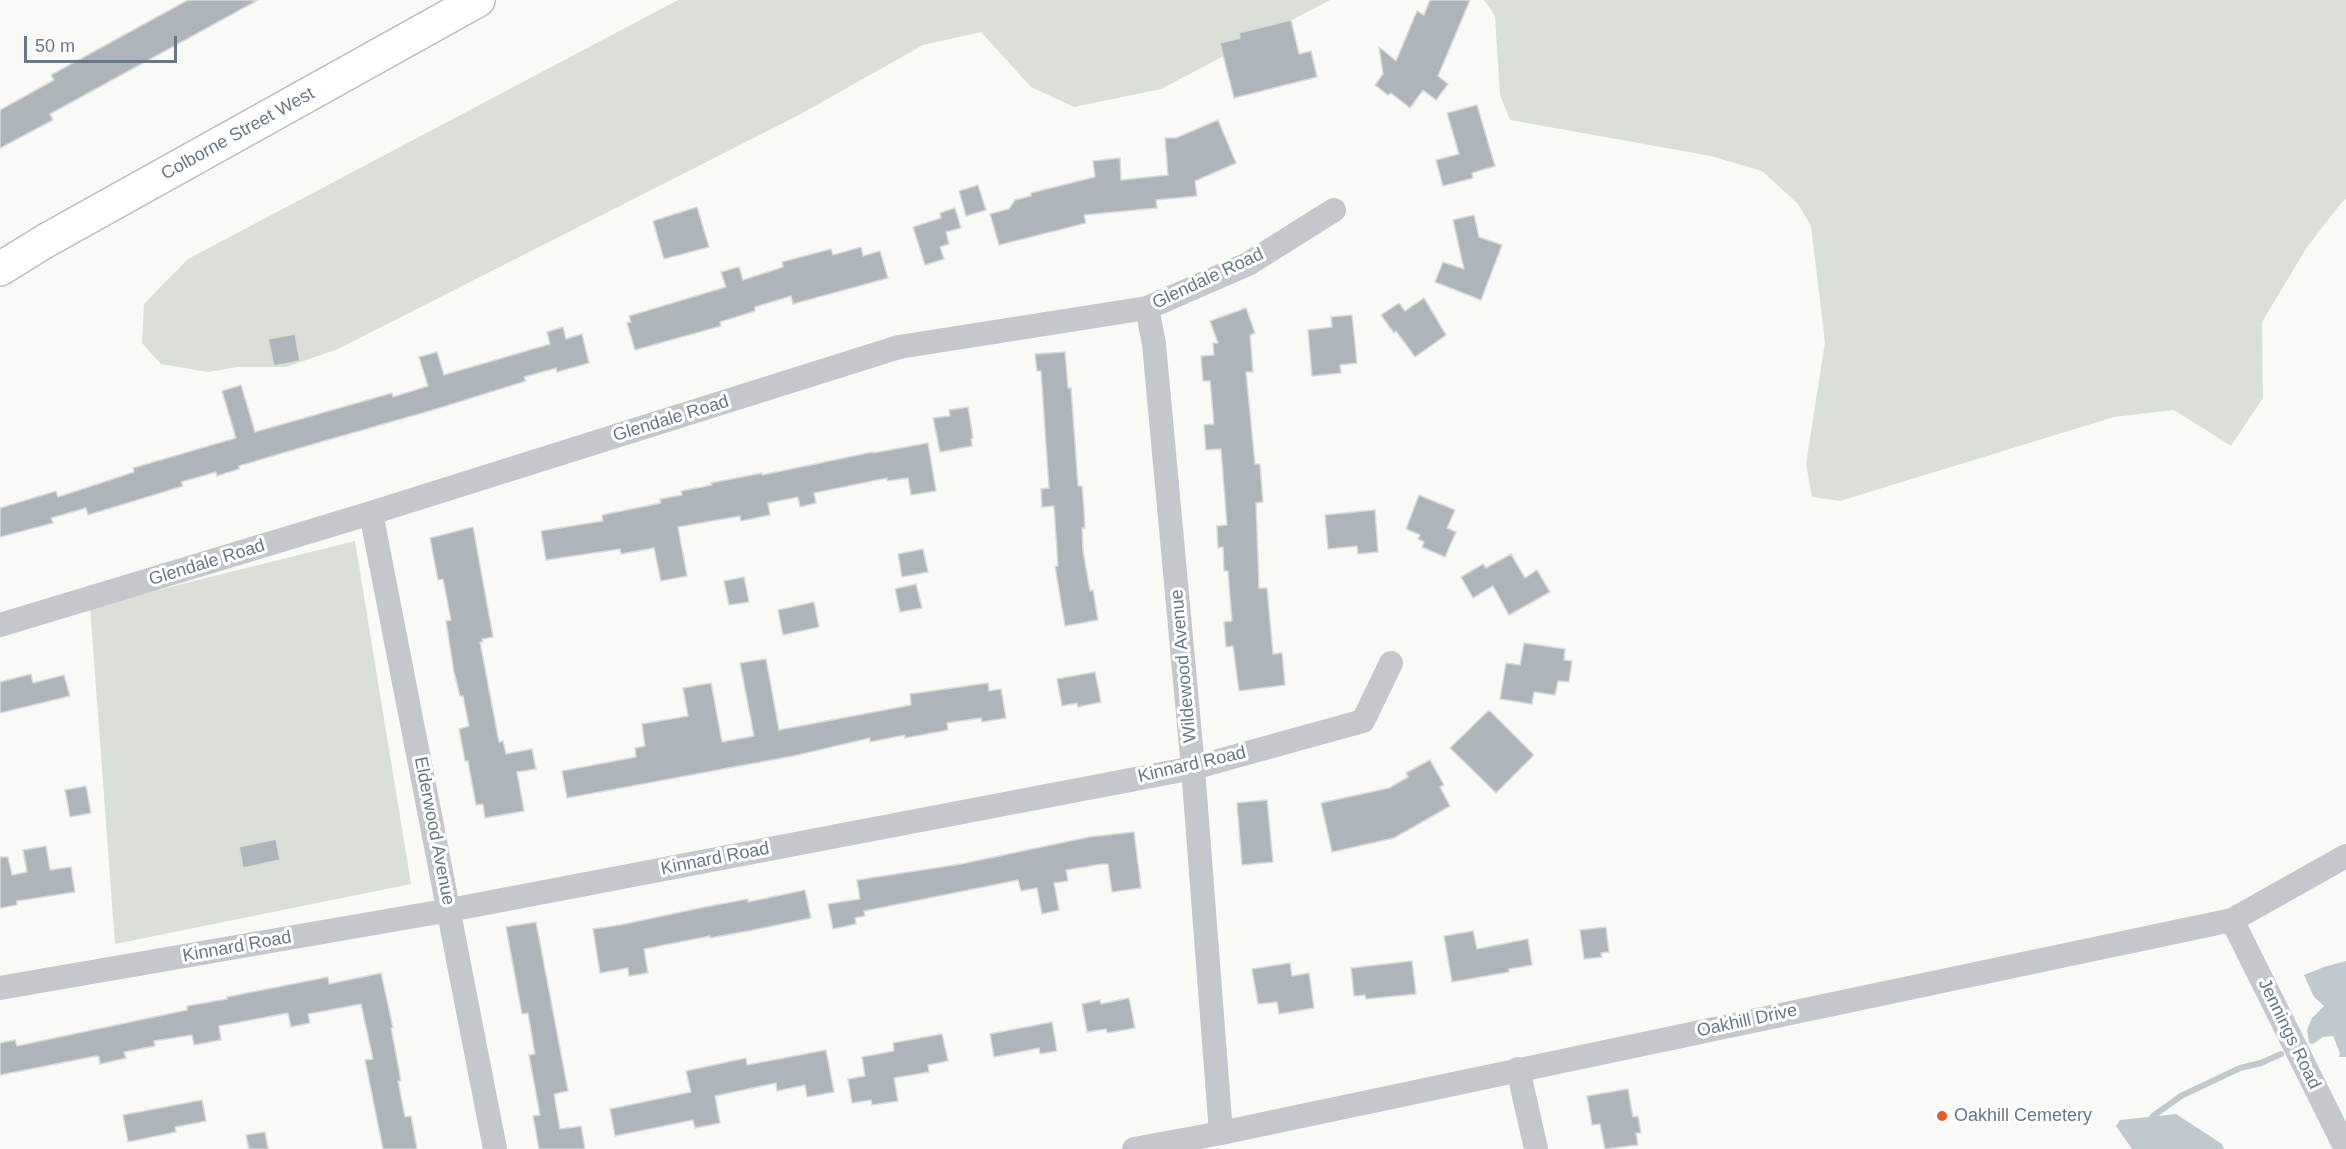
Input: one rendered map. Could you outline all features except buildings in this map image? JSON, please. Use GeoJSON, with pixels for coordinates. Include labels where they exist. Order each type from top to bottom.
{"type":"FeatureCollection","features":[{"type":"Feature","properties":{"kind":"main road","name":"Colborne Street West"},"geometry":{"type":"LineString","coordinates":[[0,269],[58,234],[478,0]]}},
{"type":"Feature","properties":{"kind":"street","name":"Glendale Road"},"geometry":{"type":"LineString","coordinates":[[0,625],[371,513],[899,347],[1147,308],[1248,264],[1334,210]]}},
{"type":"Feature","properties":{"kind":"street","name":"Wildewood Avenue"},"geometry":{"type":"LineString","coordinates":[[1147,308],[1154,344],[1193,768],[1221,1133]]}},
{"type":"Feature","properties":{"kind":"street","name":"Elderwood Avenue"},"geometry":{"type":"LineString","coordinates":[[371,513],[495,1149]]}},
{"type":"Feature","properties":{"kind":"street","name":"Kinnard Road"},"geometry":{"type":"LineString","coordinates":[[0,988],[450,910],[1193,768],[1363,721],[1391,663]]}},
{"type":"Feature","properties":{"kind":"street","name":"Oakhill Drive"},"geometry":{"type":"LineString","coordinates":[[1134,1149],[1221,1133],[2232,920],[2346,856]]}},
{"type":"Feature","properties":{"kind":"street","name":"Jennings Road"},"geometry":{"type":"LineString","coordinates":[[2232,920],[2346,1149]]}},
{"type":"Feature","properties":{"kind":"street"},"geometry":{"type":"LineString","coordinates":[[1518,1069],[1536,1149]]}},
{"type":"Feature","properties":{"kind":"shaded area"},"geometry":{"type":"Polygon","coordinates":[[[678,0],[1330,0],[1161,89],[1074,107],[1031,87],[981,32],[923,45],[799,115],[338,349],[286,367],[237,367],[208,372],[161,364],[142,343],[144,304],[188,259],[678,0]]]}},
{"type":"Feature","properties":{"kind":"shaded area"},"geometry":{"type":"Polygon","coordinates":[[[1484,0],[2346,0],[2346,199],[2307,247],[2262,322],[2263,398],[2231,446],[2174,410],[2114,417],[1840,501],[1812,497],[1806,464],[1825,342],[1811,226],[1798,204],[1762,171],[1711,156],[1510,120],[1500,95],[1495,16],[1484,0]]]}},
{"type":"Feature","properties":{"kind":"shaded area"},"geometry":{"type":"Polygon","coordinates":[[[355,541],[411,884],[115,944],[90,607],[355,541]]]}},
{"type":"Feature","properties":{"kind":"shaded area"},"geometry":{"type":"Polygon","coordinates":[[[2346,961],[2346,1057],[2339,1057],[2340,1053],[2333,1036],[2323,1037],[2313,1044],[2309,1043],[2307,1030],[2312,1018],[2324,1006],[2314,997],[2304,975],[2346,961]]]}},
{"type":"Feature","properties":{"kind":"shaded area"},"geometry":{"type":"Polygon","coordinates":[[[2176,1114],[2222,1144],[2224,1149],[2132,1149],[2116,1126],[2120,1120],[2176,1114]]]}},
{"type":"Feature","properties":{"kind":"waterway"},"geometry":{"type":"LineString","coordinates":[[2150,1122],[2153,1116],[2181,1096],[2240,1068],[2261,1063],[2281,1054]]}},
{"type":"Feature","properties":{"kind":"place","name":"Oakhill Cemetery"},"geometry":{"type":"Point","coordinates":[1942,1116]}}]}
